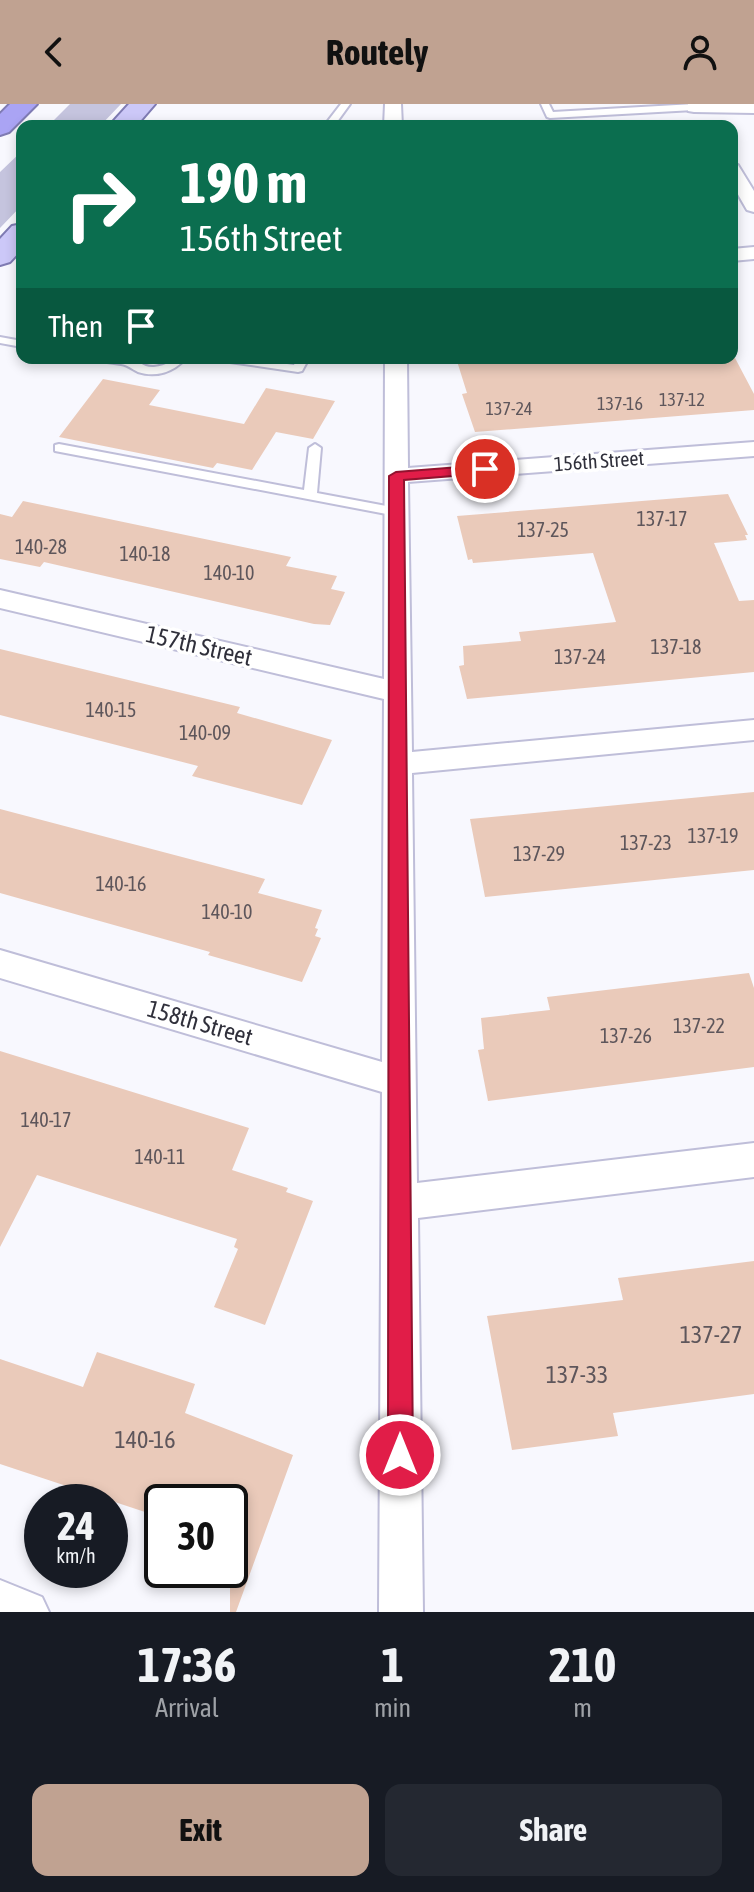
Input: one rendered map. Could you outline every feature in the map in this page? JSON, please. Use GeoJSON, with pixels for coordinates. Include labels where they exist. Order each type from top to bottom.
{"type":"FeatureCollection","features":[{"type":"Feature","properties":{"kind":"highway"},"geometry":{"type":"LineString","coordinates":[[0,127],[22,106]]}},
{"type":"Feature","properties":{"kind":"main road"},"geometry":{"type":"LineString","coordinates":[[128,120],[143,104]]}},
{"type":"Feature","properties":{"kind":"main road"},"geometry":{"type":"LineString","coordinates":[[0,256],[16,239]]}},
{"type":"Feature","properties":{"kind":"street"},"geometry":{"type":"LineString","coordinates":[[693,105],[754,108]]}},
{"type":"Feature","properties":{"kind":"street"},"geometry":{"type":"LineString","coordinates":[[738,179],[754,206]]}},
{"type":"Feature","properties":{"kind":"street"},"geometry":{"type":"LineString","coordinates":[[396,364],[401,1612]]}},
{"type":"Feature","properties":{"kind":"street","name":"156th Street"},"geometry":{"type":"LineString","coordinates":[[396,476],[754,449]]}},
{"type":"Feature","properties":{"kind":"street","name":"157th Street"},"geometry":{"type":"LineString","coordinates":[[0,599],[398,692]]}},
{"type":"Feature","properties":{"kind":"street"},"geometry":{"type":"LineString","coordinates":[[398,764],[754,730]]}},
{"type":"Feature","properties":{"kind":"street","name":"158th Street"},"geometry":{"type":"LineString","coordinates":[[0,964],[399,1082]]}},
{"type":"Feature","properties":{"kind":"street"},"geometry":{"type":"LineString","coordinates":[[399,1203],[754,1160]]}},
{"type":"Feature","properties":{"kind":"street"},"geometry":{"type":"LineString","coordinates":[[0,1601],[27,1612]]}},
{"type":"Feature","properties":{"kind":"lane"},"geometry":{"type":"LineString","coordinates":[[334,120],[346,104]]}},
{"type":"Feature","properties":{"kind":"lane"},"geometry":{"type":"LineString","coordinates":[[545,104],[550,115],[693,105]]}},
{"type":"Feature","properties":{"kind":"lane"},"geometry":{"type":"LineString","coordinates":[[131,364],[148,371],[173,364]]}},
{"type":"Feature","properties":{"kind":"lane"},"geometry":{"type":"LineString","coordinates":[[264,364],[298,369],[300,364]]}},
{"type":"Feature","properties":{"kind":"lane"},"geometry":{"type":"LineString","coordinates":[[59,448],[397,512]]}},
{"type":"Feature","properties":{"kind":"lane"},"geometry":{"type":"LineString","coordinates":[[310,496],[315,448]]}},
{"type":"Feature","properties":{"kind":"shaded area"},"geometry":{"type":"Polygon","coordinates":[[[70,104],[121,104],[106,120],[54,120],[70,104]]]}},
{"type":"Feature","properties":{"kind":"shaded area"},"geometry":{"type":"Polygon","coordinates":[[[16,157],[16,211],[0,228],[0,172],[16,157]]]}},
{"type":"Feature","properties":{"kind":"building"},"geometry":{"type":"Polygon","coordinates":[[[458,364],[738,364],[754,394],[754,410],[475,432],[462,394],[467,393],[458,364]]]}},
{"type":"Feature","properties":{"kind":"building"},"geometry":{"type":"Polygon","coordinates":[[[103,379],[160,390],[149,405],[244,424],[266,388],[335,401],[313,439],[276,432],[252,470],[217,463],[213,468],[59,437],[103,379]]]}},
{"type":"Feature","properties":{"kind":"building"},"geometry":{"type":"Polygon","coordinates":[[[728,494],[748,535],[745,535],[747,540],[714,543],[739,601],[754,600],[754,672],[467,699],[459,666],[464,665],[463,646],[521,641],[519,632],[616,622],[593,553],[473,563],[472,559],[468,560],[457,516],[728,494]]]}},
{"type":"Feature","properties":{"kind":"building"},"geometry":{"type":"Polygon","coordinates":[[[23,501],[291,557],[286,566],[337,576],[331,589],[345,592],[330,625],[314,624],[44,562],[40,567],[0,559],[0,514],[12,517],[23,501]]]}},
{"type":"Feature","properties":{"kind":"building"},"geometry":{"type":"Polygon","coordinates":[[[0,649],[240,707],[237,713],[332,740],[302,805],[192,776],[198,766],[0,715],[0,649]]]}},
{"type":"Feature","properties":{"kind":"building"},"geometry":{"type":"Polygon","coordinates":[[[754,792],[754,870],[485,897],[470,819],[754,792]]]}},
{"type":"Feature","properties":{"kind":"building"},"geometry":{"type":"Polygon","coordinates":[[[0,809],[265,879],[258,893],[322,910],[315,928],[318,929],[315,936],[321,938],[302,982],[208,955],[210,952],[0,893],[0,809]]]}},
{"type":"Feature","properties":{"kind":"building"},"geometry":{"type":"Polygon","coordinates":[[[749,973],[754,988],[754,1067],[488,1101],[478,1050],[484,1049],[481,1018],[550,1010],[547,997],[749,973]]]}},
{"type":"Feature","properties":{"kind":"building"},"geometry":{"type":"Polygon","coordinates":[[[0,1051],[249,1128],[232,1170],[288,1188],[286,1192],[313,1201],[265,1325],[214,1307],[238,1249],[234,1247],[237,1239],[37,1175],[0,1247],[0,1051]]]}},
{"type":"Feature","properties":{"kind":"building"},"geometry":{"type":"Polygon","coordinates":[[[754,1261],[754,1394],[613,1413],[618,1436],[512,1450],[487,1316],[623,1300],[618,1278],[754,1261]]]}},
{"type":"Feature","properties":{"kind":"building"},"geometry":{"type":"Polygon","coordinates":[[[97,1352],[195,1384],[185,1413],[293,1455],[248,1579],[248,1484],[144,1484],[144,1512],[128,1506],[128,1484],[60,1484],[0,1464],[0,1359],[83,1387],[97,1352]]]}},
{"type":"Feature","properties":{"kind":"building"},"geometry":{"type":"Polygon","coordinates":[[[230,1588],[245,1588],[236,1612],[230,1612],[230,1588]]]}},
{"type":"Feature","properties":{"kind":"route"},"geometry":{"type":"LineString","coordinates":[[400,1455],[396,476],[485,469]]}}]}
